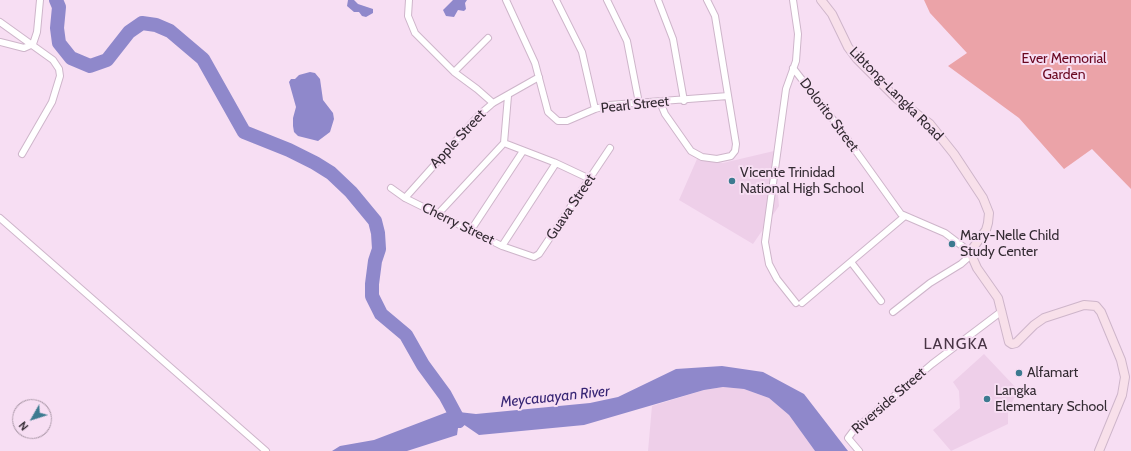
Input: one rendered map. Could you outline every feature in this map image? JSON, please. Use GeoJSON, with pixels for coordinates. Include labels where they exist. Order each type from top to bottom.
{"type":"FeatureCollection","features":[{"type":"Feature","properties":{"kind":"main road","name":"Libtong-Langka Road"},"geometry":{"type":"LineString","coordinates":[[821,0],[832,14],[848,47],[857,59],[897,99],[930,124],[954,154],[983,198],[989,213],[988,223],[986,230],[970,254]]}},
{"type":"Feature","properties":{"kind":"main road"},"geometry":{"type":"LineString","coordinates":[[970,254],[998,298],[1007,339],[1012,344],[1016,343],[1034,325],[1044,318],[1084,304],[1096,306],[1101,312],[1128,377],[1111,426],[1099,451]]}},
{"type":"Feature","properties":{"kind":"street"},"geometry":{"type":"LineString","coordinates":[[0,42],[24,48],[33,44],[37,32],[40,0]]}},
{"type":"Feature","properties":{"kind":"street"},"geometry":{"type":"LineString","coordinates":[[409,0],[408,16],[415,34],[454,72],[477,89],[493,104]]}},
{"type":"Feature","properties":{"kind":"street","name":"Pearl Street"},"geometry":{"type":"LineString","coordinates":[[506,0],[526,42],[539,77],[548,112],[558,121],[567,121],[595,109],[609,105],[684,101],[728,96]]}},
{"type":"Feature","properties":{"kind":"street"},"geometry":{"type":"LineString","coordinates":[[556,0],[582,52],[595,109]]}},
{"type":"Feature","properties":{"kind":"street"},"geometry":{"type":"LineString","coordinates":[[607,0],[627,41],[639,103]]}},
{"type":"Feature","properties":{"kind":"street"},"geometry":{"type":"LineString","coordinates":[[658,0],[674,38],[684,101]]}},
{"type":"Feature","properties":{"kind":"street"},"geometry":{"type":"LineString","coordinates":[[660,102],[665,114],[691,151],[702,157],[717,159],[731,156],[735,151],[736,144],[715,16],[707,0]]}},
{"type":"Feature","properties":{"kind":"street"},"geometry":{"type":"LineString","coordinates":[[793,0],[798,34],[796,61],[786,89],[765,242],[774,274],[799,303],[851,262],[905,216]]}},
{"type":"Feature","properties":{"kind":"street"},"geometry":{"type":"LineString","coordinates":[[0,22],[33,44],[53,60],[59,69],[60,76],[52,102],[22,154]]}},
{"type":"Feature","properties":{"kind":"street"},"geometry":{"type":"LineString","coordinates":[[454,72],[488,38]]}},
{"type":"Feature","properties":{"kind":"street","name":"Dolorito Street"},"geometry":{"type":"LineString","coordinates":[[793,68],[857,151],[897,208],[905,216],[945,233],[970,254]]}},
{"type":"Feature","properties":{"kind":"street","name":"Apple Street"},"geometry":{"type":"LineString","coordinates":[[405,198],[465,129],[493,104],[539,77]]}},
{"type":"Feature","properties":{"kind":"street"},"geometry":{"type":"LineString","coordinates":[[438,214],[504,143],[508,96]]}},
{"type":"Feature","properties":{"kind":"street"},"geometry":{"type":"LineString","coordinates":[[504,143],[556,163],[590,179]]}},
{"type":"Feature","properties":{"kind":"street","name":"Guava Street"},"geometry":{"type":"LineString","coordinates":[[527,255],[534,257],[539,254],[610,148]]}},
{"type":"Feature","properties":{"kind":"street"},"geometry":{"type":"LineString","coordinates":[[471,230],[522,151]]}},
{"type":"Feature","properties":{"kind":"street"},"geometry":{"type":"LineString","coordinates":[[502,246],[556,163]]}},
{"type":"Feature","properties":{"kind":"street","name":"Cherry Street"},"geometry":{"type":"LineString","coordinates":[[391,188],[405,198],[502,246],[527,255]]}},
{"type":"Feature","properties":{"kind":"street"},"geometry":{"type":"LineString","coordinates":[[0,218],[266,451]]}},
{"type":"Feature","properties":{"kind":"street"},"geometry":{"type":"LineString","coordinates":[[893,312],[930,283],[960,264],[970,254]]}},
{"type":"Feature","properties":{"kind":"street"},"geometry":{"type":"LineString","coordinates":[[851,262],[881,301]]}},
{"type":"Feature","properties":{"kind":"street","name":"Riverside Street"},"geometry":{"type":"LineString","coordinates":[[859,451],[848,438],[854,430],[932,364],[1002,311]]}},
{"type":"Feature","properties":{"kind":"shaded area"},"geometry":{"type":"Polygon","coordinates":[[[348,0],[354,0],[358,4],[373,9],[373,13],[366,17],[362,16],[359,12],[354,12],[347,6],[348,0]]]}},
{"type":"Feature","properties":{"kind":"shaded area"},"geometry":{"type":"Polygon","coordinates":[[[453,0],[467,0],[465,3],[466,9],[464,11],[458,10],[454,17],[446,16],[443,10],[453,0]]]}},
{"type":"Feature","properties":{"kind":"shaded area"},"geometry":{"type":"Polygon","coordinates":[[[310,72],[315,73],[320,79],[323,100],[333,113],[334,119],[330,132],[318,141],[298,136],[294,132],[293,126],[293,118],[296,107],[289,82],[291,79],[295,79],[299,75],[310,72]]]}},
{"type":"Feature","properties":{"kind":"shaded area","name":"Vicente Trinidad National High School"},"geometry":{"type":"Polygon","coordinates":[[[774,151],[779,206],[753,244],[679,200],[697,159],[723,163],[774,151]]]}},
{"type":"Feature","properties":{"kind":"shaded area","name":"Langka Elementary School"},"geometry":{"type":"Polygon","coordinates":[[[984,354],[1018,390],[1008,411],[1008,424],[951,451],[933,430],[960,408],[959,391],[953,382],[984,354]]]}},
{"type":"Feature","properties":{"kind":"shaded area"},"geometry":{"type":"Polygon","coordinates":[[[722,366],[763,372],[804,394],[848,451],[815,451],[789,415],[769,398],[744,389],[723,387],[704,390],[584,425],[479,435],[463,424],[458,428],[457,435],[407,451],[332,451],[340,446],[374,440],[450,411],[476,414],[590,403],[618,397],[676,369],[722,366]]]}},
{"type":"Feature","properties":{"kind":"shaded area"},"geometry":{"type":"Polygon","coordinates":[[[723,387],[744,389],[769,398],[789,415],[815,451],[648,451],[652,406],[704,390],[723,387]]]}},
{"type":"Feature","properties":{"kind":"green space","name":"Ever Memorial Garden"},"geometry":{"type":"Polygon","coordinates":[[[924,0],[1131,0],[1131,189],[1092,149],[1064,169],[1019,118],[948,66],[967,53],[930,13],[924,0]]]}},
{"type":"Feature","properties":{"kind":"waterway"},"geometry":{"type":"LineString","coordinates":[[56,0],[59,7],[57,28],[59,43],[71,58],[90,66],[107,60],[129,32],[142,23],[156,25],[170,31],[203,59],[244,132],[289,150],[315,163],[331,173],[351,192],[375,221],[378,233],[379,249],[375,261],[372,296],[381,314],[406,335],[423,365],[445,395],[459,421]]}},
{"type":"Feature","properties":{"kind":"place","name":"Vicente Trinidad National High School"},"geometry":{"type":"Point","coordinates":[732,181]}},
{"type":"Feature","properties":{"kind":"place","name":"Mary-Nelle Child Study Center"},"geometry":{"type":"Point","coordinates":[952,244]}},
{"type":"Feature","properties":{"kind":"place","name":"Alfamart"},"geometry":{"type":"Point","coordinates":[1019,373]}},
{"type":"Feature","properties":{"kind":"place","name":"Langka Elementary School"},"geometry":{"type":"Point","coordinates":[987,399]}},
{"type":"Feature","properties":{"kind":"district","name":"LANGKA"},"geometry":{"type":"Point","coordinates":[956,344]}},
{"type":"Feature","properties":{"kind":"water label","name":"Meycauayan River"},"geometry":{"type":"Point","coordinates":[555,397]}}]}
